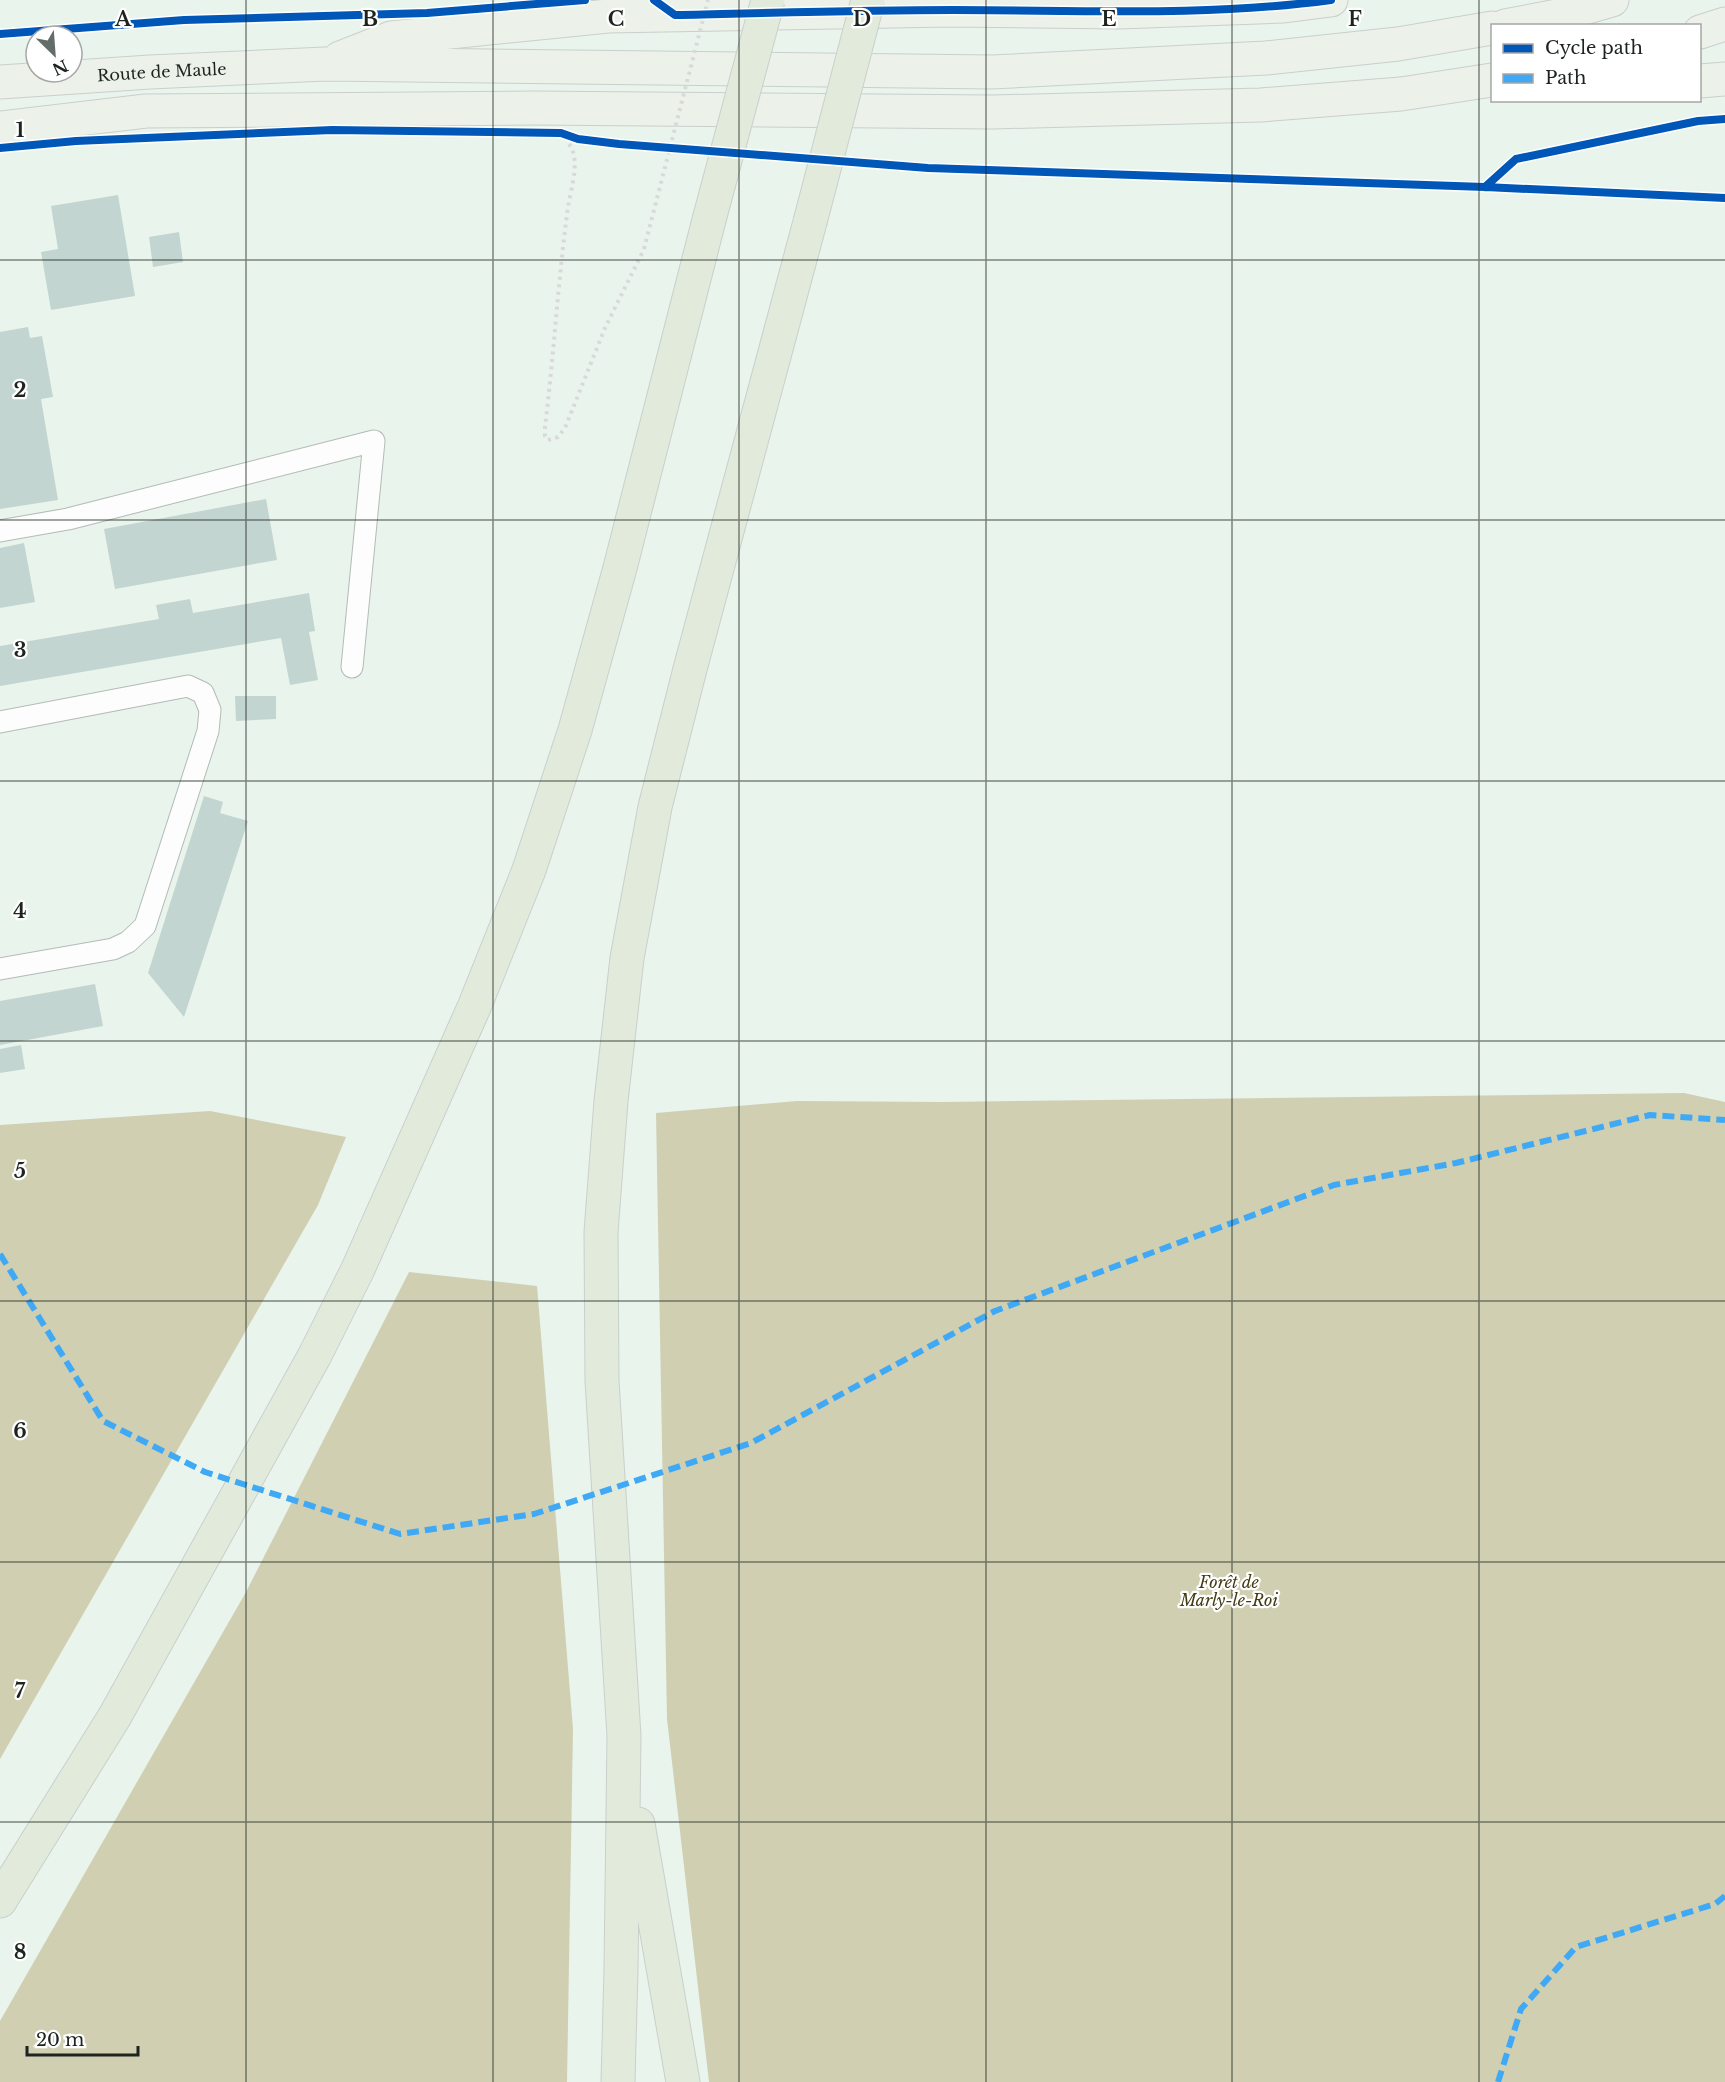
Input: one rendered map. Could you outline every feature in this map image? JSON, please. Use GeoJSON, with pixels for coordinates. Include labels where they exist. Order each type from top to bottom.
{"type":"FeatureCollection","features":[{"type":"Feature","properties":{"kind":"highway"},"geometry":{"type":"LineString","coordinates":[[0,1900],[115,1716],[315,1355],[377,1226],[475,1005],[529,870],[575,730],[620,568],[768,0]]}},
{"type":"Feature","properties":{"kind":"highway"},"geometry":{"type":"LineString","coordinates":[[618,2082],[624,1736],[602,1381],[601,1232],[611,1101],[627,958],[655,807],[868,0]]}},
{"type":"Feature","properties":{"kind":"highway"},"geometry":{"type":"LineString","coordinates":[[624,1736],[683,2082]]}},
{"type":"Feature","properties":{"kind":"main road"},"geometry":{"type":"LineString","coordinates":[[324,64],[391,38],[608,16],[951,10],[1119,12],[1284,6],[1331,0]]}},
{"type":"Feature","properties":{"kind":"main road"},"geometry":{"type":"LineString","coordinates":[[1515,24],[1557,16],[1612,0]]}},
{"type":"Feature","properties":{"kind":"main road"},"geometry":{"type":"LineString","coordinates":[[1701,32],[1725,24]]}},
{"type":"Feature","properties":{"kind":"main road","name":"Route de Maule"},"geometry":{"type":"LineString","coordinates":[[0,82],[324,64],[992,72],[1266,58],[1398,44],[1491,28]]}},
{"type":"Feature","properties":{"kind":"main road"},"geometry":{"type":"LineString","coordinates":[[0,128],[146,111],[534,108],[993,112],[1261,105],[1401,94],[1491,80]]}},
{"type":"Feature","properties":{"kind":"main road"},"geometry":{"type":"LineString","coordinates":[[1701,81],[1725,80]]}},
{"type":"Feature","properties":{"kind":"main road"},"geometry":{"type":"LineString","coordinates":[[1455,86],[1491,89]]}},
{"type":"Feature","properties":{"kind":"lane"},"geometry":{"type":"LineString","coordinates":[[0,531],[68,519],[374,441],[352,667]]}},
{"type":"Feature","properties":{"kind":"lane"},"geometry":{"type":"LineString","coordinates":[[0,722],[188,686],[203,693],[210,711],[208,731],[144,926],[128,942],[113,949],[0,969]]}},
{"type":"Feature","properties":{"kind":"path"},"geometry":{"type":"LineString","coordinates":[[572,139],[574,173],[560,266],[554,353],[545,428],[545,436],[548,440],[558,437],[565,428],[605,328],[644,249],[708,0]]}},
{"type":"Feature","properties":{"kind":"path"},"geometry":{"type":"LineString","coordinates":[[666,148],[678,149]]}},
{"type":"Feature","properties":{"kind":"green space","name":"Forêt de Marly-le-Roi"},"geometry":{"type":"Polygon","coordinates":[[[1684,1093],[1725,1102],[1725,2082],[709,2082],[667,1719],[656,1113],[797,1101],[943,1102],[1684,1093]]]}},
{"type":"Feature","properties":{"kind":"green space"},"geometry":{"type":"Polygon","coordinates":[[[210,1111],[346,1137],[318,1205],[0,1759],[0,1125],[210,1111]]]}},
{"type":"Feature","properties":{"kind":"green space"},"geometry":{"type":"Polygon","coordinates":[[[409,1272],[537,1286],[573,1729],[567,2082],[0,2082],[0,2021],[246,1592],[409,1272]]]}},
{"type":"Feature","properties":{"kind":"building"},"geometry":{"type":"Polygon","coordinates":[[[118,195],[135,296],[51,310],[41,252],[58,249],[51,206],[118,195]]]}},
{"type":"Feature","properties":{"kind":"building"},"geometry":{"type":"Polygon","coordinates":[[[179,232],[183,262],[153,267],[149,237],[179,232]]]}},
{"type":"Feature","properties":{"kind":"building"},"geometry":{"type":"Polygon","coordinates":[[[28,327],[30,338],[42,336],[53,397],[41,399],[58,500],[0,509],[0,332],[28,327]]]}},
{"type":"Feature","properties":{"kind":"building"},"geometry":{"type":"Polygon","coordinates":[[[266,499],[277,560],[115,589],[104,529],[266,499]]]}},
{"type":"Feature","properties":{"kind":"building"},"geometry":{"type":"Polygon","coordinates":[[[24,543],[35,602],[0,608],[0,548],[24,543]]]}},
{"type":"Feature","properties":{"kind":"building"},"geometry":{"type":"Polygon","coordinates":[[[309,593],[315,631],[309,632],[318,680],[290,685],[281,638],[0,686],[0,646],[159,619],[156,605],[190,599],[193,613],[309,593]]]}},
{"type":"Feature","properties":{"kind":"building"},"geometry":{"type":"Polygon","coordinates":[[[235,696],[276,696],[276,719],[236,721],[235,696]]]}},
{"type":"Feature","properties":{"kind":"building"},"geometry":{"type":"Polygon","coordinates":[[[204,796],[223,802],[220,813],[248,821],[184,1017],[148,973],[204,796]]]}},
{"type":"Feature","properties":{"kind":"building"},"geometry":{"type":"Polygon","coordinates":[[[95,984],[103,1026],[0,1045],[0,1001],[95,984]]]}},
{"type":"Feature","properties":{"kind":"building"},"geometry":{"type":"Polygon","coordinates":[[[21,1045],[25,1069],[0,1073],[0,1049],[21,1045]]]}},
{"type":"Feature","properties":{"kind":"marked path"},"geometry":{"type":"LineString","coordinates":[[0,1254],[103,1421],[205,1472],[400,1534],[534,1514],[751,1443],[995,1311],[1334,1185],[1456,1163],[1650,1115],[1725,1120]]}},
{"type":"Feature","properties":{"kind":"marked path"},"geometry":{"type":"LineString","coordinates":[[1498,2082],[1521,2009],[1576,1947],[1715,1904],[1725,1896]]}},
{"type":"Feature","properties":{"kind":"cycle path"},"geometry":{"type":"LineString","coordinates":[[0,34],[184,20],[427,13],[585,0]]}},
{"type":"Feature","properties":{"kind":"cycle path"},"geometry":{"type":"LineString","coordinates":[[654,0],[675,15],[918,10],[1189,11],[1331,0]]}},
{"type":"Feature","properties":{"kind":"cycle path"},"geometry":{"type":"LineString","coordinates":[[1485,187],[1516,159],[1698,121],[1725,119]]}},
{"type":"Feature","properties":{"kind":"cycle path"},"geometry":{"type":"LineString","coordinates":[[0,148],[76,141],[332,130],[561,133],[578,139],[619,144],[928,168],[1485,187],[1725,198]]}}]}
